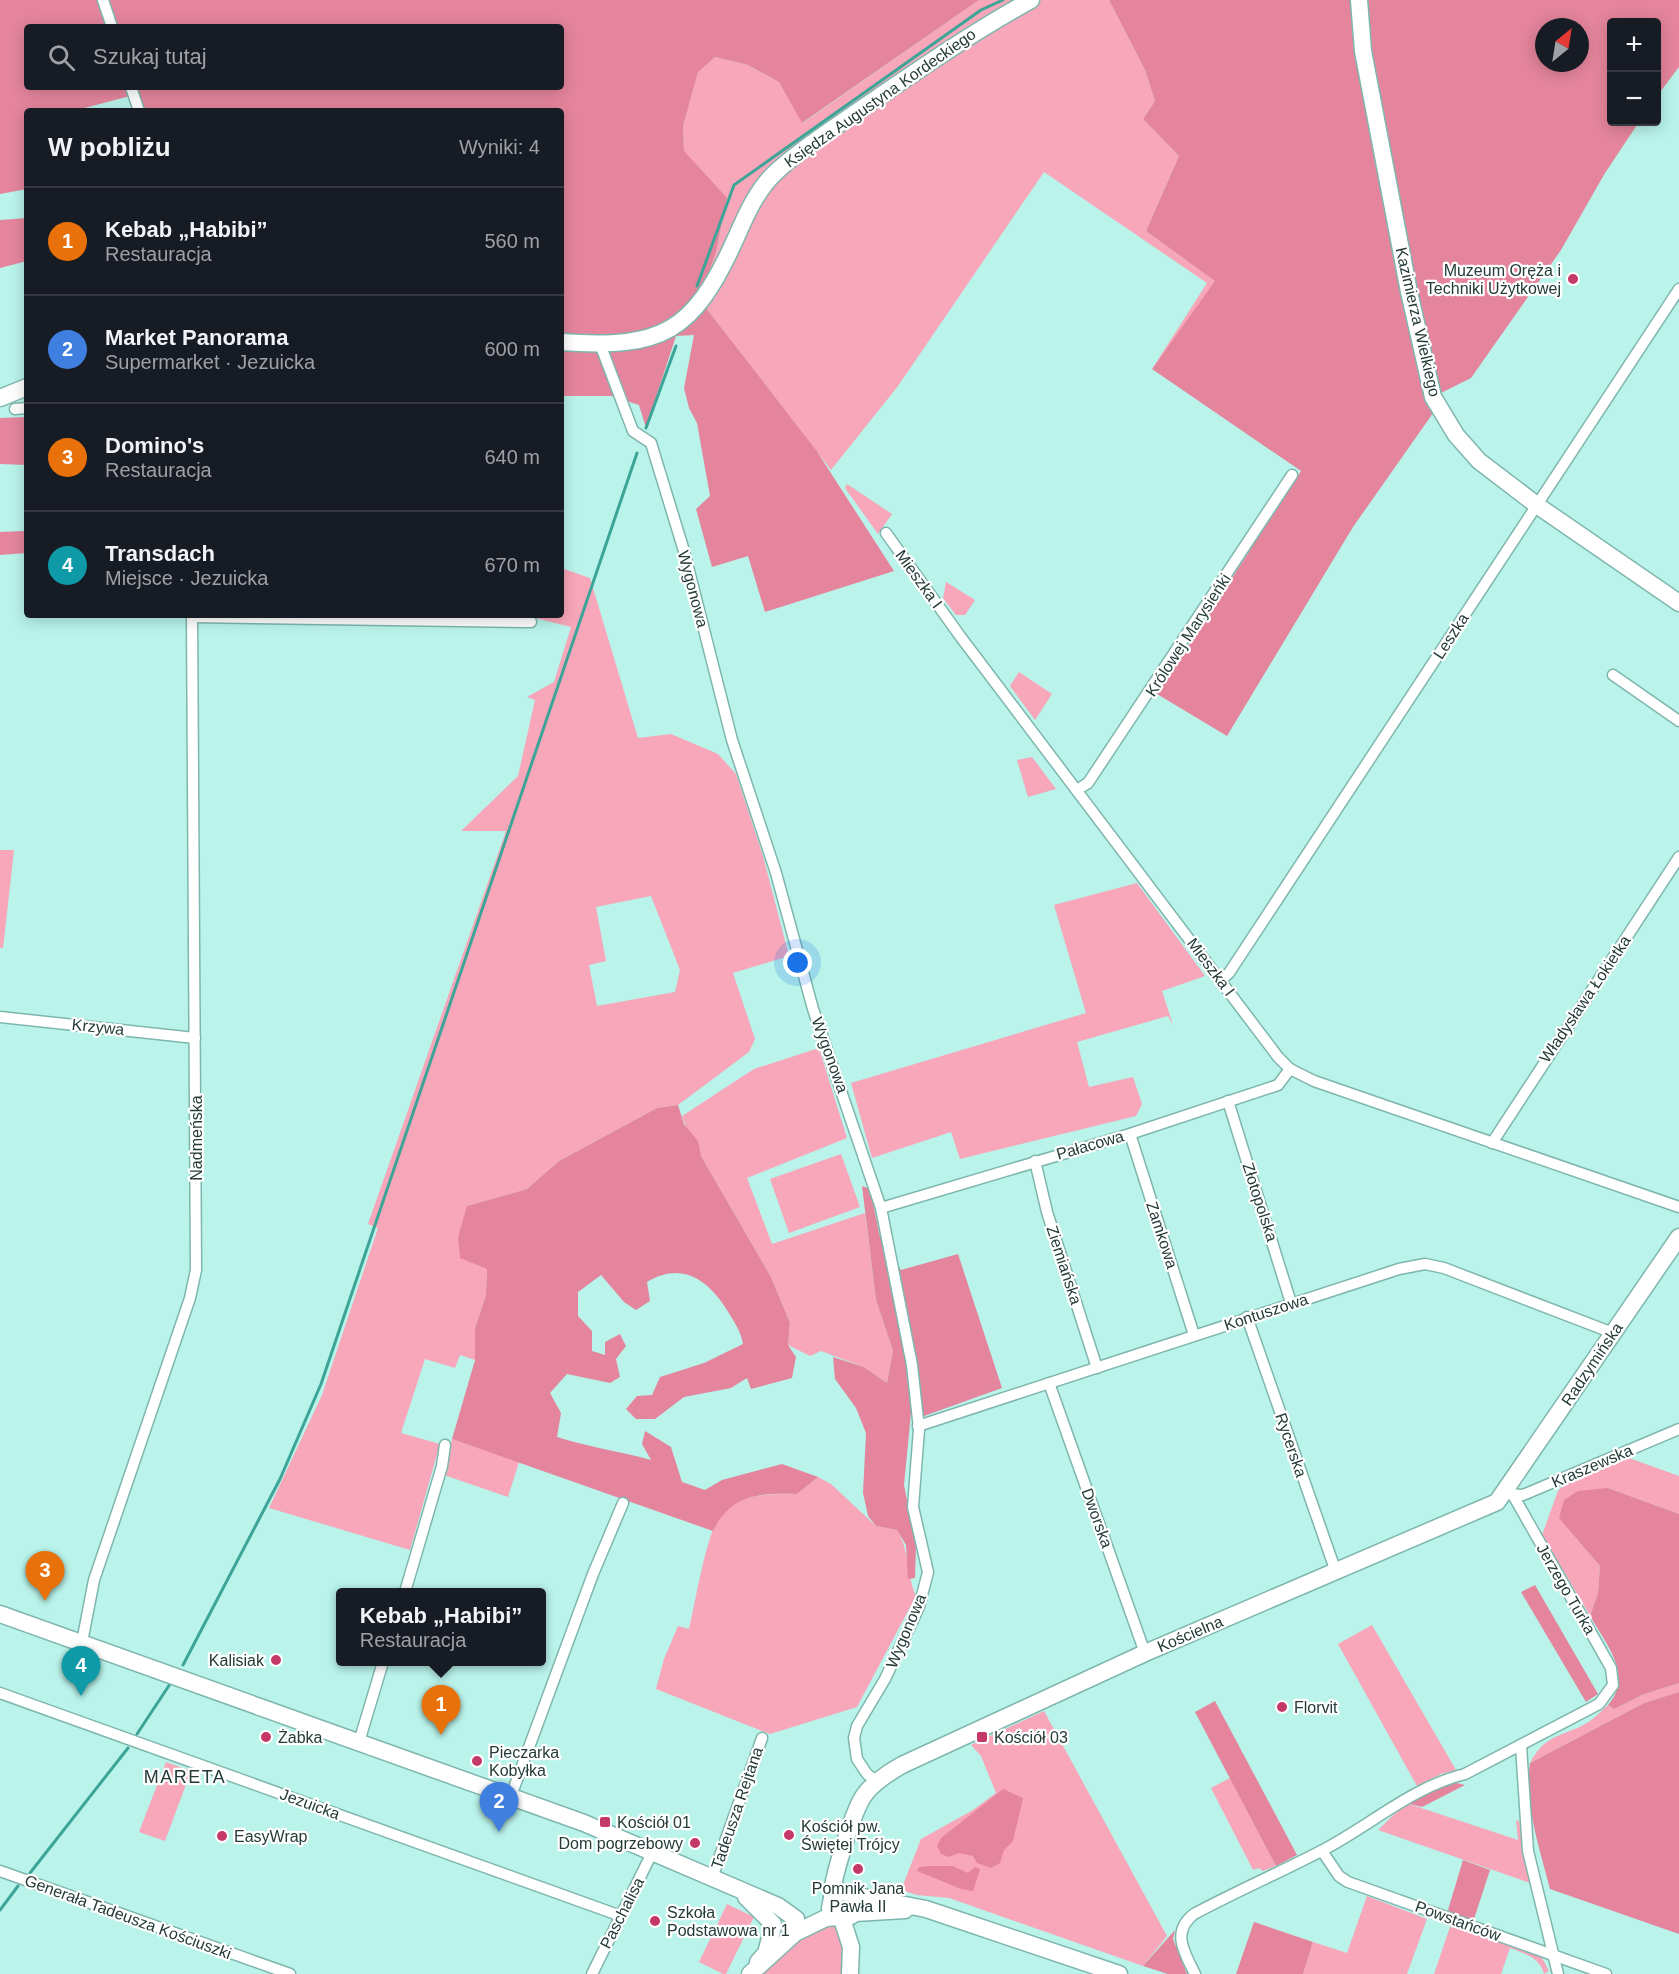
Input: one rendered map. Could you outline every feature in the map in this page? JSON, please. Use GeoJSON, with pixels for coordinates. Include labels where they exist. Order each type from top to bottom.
{"type":"FeatureCollection","features":[{"type":"Feature","properties":{"kind":"street"},"geometry":{"type":"LineString","coordinates":[[103,0],[111,24]]}},
{"type":"Feature","properties":{"kind":"street","name":"Księdza Augustyna Kordeckiego"},"geometry":{"type":"LineString","coordinates":[[564,342],[600,344],[641,340],[668,329],[685,318],[714,286],[754,200],[774,173],[926,64],[1031,0]]}},
{"type":"Feature","properties":{"kind":"street","name":"Kazimierza Wielkiego"},"geometry":{"type":"LineString","coordinates":[[1359,0],[1363,51],[1409,292],[1433,397],[1456,435],[1479,461],[1538,506],[1679,603]]}},
{"type":"Feature","properties":{"kind":"street"},"geometry":{"type":"LineString","coordinates":[[132,90],[138,108]]}},
{"type":"Feature","properties":{"kind":"street","name":"Leszka"},"geometry":{"type":"LineString","coordinates":[[1221,980],[1229,973],[1679,289]]}},
{"type":"Feature","properties":{"kind":"street","name":"Wygonowa"},"geometry":{"type":"LineString","coordinates":[[600,344],[633,431],[651,443],[684,551],[732,740],[776,873],[813,1009],[881,1208],[912,1365],[918,1426],[913,1507],[928,1572],[919,1607],[885,1679],[857,1726],[855,1751],[872,1778]]}},
{"type":"Feature","properties":{"kind":"street"},"geometry":{"type":"LineString","coordinates":[[0,398],[24,388]]}},
{"type":"Feature","properties":{"kind":"street"},"geometry":{"type":"LineString","coordinates":[[15,409],[24,408]]}},
{"type":"Feature","properties":{"kind":"street","name":"Królowej Marysieńki"},"geometry":{"type":"LineString","coordinates":[[1077,790],[1088,783],[1137,712],[1292,475]]}},
{"type":"Feature","properties":{"kind":"street","name":"Mieszka I"},"geometry":{"type":"LineString","coordinates":[[886,533],[960,636],[1278,1058],[1290,1069],[1314,1081],[1679,1207]]}},
{"type":"Feature","properties":{"kind":"street","name":"Nadmeńska"},"geometry":{"type":"LineString","coordinates":[[82,1642],[94,1580],[194,1284],[197,1253],[192,618]]}},
{"type":"Feature","properties":{"kind":"street"},"geometry":{"type":"LineString","coordinates":[[305,618],[531,622]]}},
{"type":"Feature","properties":{"kind":"street"},"geometry":{"type":"LineString","coordinates":[[1613,675],[1679,721]]}},
{"type":"Feature","properties":{"kind":"street","name":"Władysława Łokietka"},"geometry":{"type":"LineString","coordinates":[[1492,1143],[1679,857]]}},
{"type":"Feature","properties":{"kind":"street","name":"Krzywa"},"geometry":{"type":"LineString","coordinates":[[0,1017],[195,1038]]}},
{"type":"Feature","properties":{"kind":"street","name":"Pałacowa"},"geometry":{"type":"LineString","coordinates":[[881,1208],[1130,1134],[1278,1085],[1290,1069]]}},
{"type":"Feature","properties":{"kind":"street","name":"Złotopolska"},"geometry":{"type":"LineString","coordinates":[[1228,1101],[1292,1303]]}},
{"type":"Feature","properties":{"kind":"street","name":"Zamkowa"},"geometry":{"type":"LineString","coordinates":[[1130,1134],[1194,1335]]}},
{"type":"Feature","properties":{"kind":"street","name":"Ziemiańska"},"geometry":{"type":"LineString","coordinates":[[1035,1161],[1047,1212],[1097,1368]]}},
{"type":"Feature","properties":{"kind":"street","name":"Radzymińska"},"geometry":{"type":"LineString","coordinates":[[1509,1494],[1612,1333],[1679,1237]]}},
{"type":"Feature","properties":{"kind":"street","name":"Kontuszowa"},"geometry":{"type":"LineString","coordinates":[[918,1426],[1247,1317],[1399,1269],[1425,1264],[1469,1277],[1612,1333]]}},
{"type":"Feature","properties":{"kind":"street","name":"Rycerska"},"geometry":{"type":"LineString","coordinates":[[1247,1317],[1336,1572]]}},
{"type":"Feature","properties":{"kind":"street","name":"Dworska"},"geometry":{"type":"LineString","coordinates":[[1049,1383],[1145,1653]]}},
{"type":"Feature","properties":{"kind":"street","name":"Kraszewska"},"geometry":{"type":"LineString","coordinates":[[1509,1494],[1523,1495],[1679,1429]]}},
{"type":"Feature","properties":{"kind":"street"},"geometry":{"type":"LineString","coordinates":[[406,1588],[445,1445]]}},
{"type":"Feature","properties":{"kind":"street","name":"Kościelna"},"geometry":{"type":"LineString","coordinates":[[841,1911],[836,1874],[857,1810],[872,1778],[1145,1653],[1487,1508],[1509,1494]]}},
{"type":"Feature","properties":{"kind":"street","name":"Jerzego Turka"},"geometry":{"type":"LineString","coordinates":[[1509,1494],[1611,1668],[1613,1685],[1606,1696],[1590,1710],[1543,1732],[1521,1746]]}},
{"type":"Feature","properties":{"kind":"street"},"geometry":{"type":"LineString","coordinates":[[511,1796],[593,1574],[623,1503]]}},
{"type":"Feature","properties":{"kind":"street"},"geometry":{"type":"LineString","coordinates":[[0,1614],[511,1796],[653,1851],[768,1901],[784,1925]]}},
{"type":"Feature","properties":{"kind":"street"},"geometry":{"type":"LineString","coordinates":[[359,1742],[382,1666]]}},
{"type":"Feature","properties":{"kind":"street","name":"Jezuicka"},"geometry":{"type":"LineString","coordinates":[[0,1693],[621,1916]]}},
{"type":"Feature","properties":{"kind":"street","name":"Tadeusza Rejtana"},"geometry":{"type":"LineString","coordinates":[[712,1878],[762,1738]]}},
{"type":"Feature","properties":{"kind":"street"},"geometry":{"type":"LineString","coordinates":[[1195,1974],[1182,1948],[1180,1936],[1189,1918],[1239,1890],[1322,1851],[1389,1812],[1403,1799],[1444,1779],[1465,1774],[1521,1746],[1528,1851],[1558,1974]]}},
{"type":"Feature","properties":{"kind":"street"},"geometry":{"type":"LineString","coordinates":[[841,1911],[857,1907],[844,1876],[872,1778]]}},
{"type":"Feature","properties":{"kind":"street","name":"Paschalisa"},"geometry":{"type":"LineString","coordinates":[[592,1974],[653,1851]]}},
{"type":"Feature","properties":{"kind":"street","name":"Powstańców"},"geometry":{"type":"LineString","coordinates":[[1322,1851],[1339,1876],[1348,1882],[1606,1974]]}},
{"type":"Feature","properties":{"kind":"street","name":"Generała Tadeusza Kościuszki"},"geometry":{"type":"LineString","coordinates":[[0,1871],[290,1974]]}},
{"type":"Feature","properties":{"kind":"street"},"geometry":{"type":"LineString","coordinates":[[851,1894],[926,1909],[1119,1974]]}},
{"type":"Feature","properties":{"kind":"street"},"geometry":{"type":"LineString","coordinates":[[749,1974],[784,1925],[812,1913],[926,1909]]}},
{"type":"Feature","properties":{"kind":"street"},"geometry":{"type":"LineString","coordinates":[[841,1911],[854,1935],[850,1947],[850,1974]]}},
{"type":"Feature","properties":{"kind":"shaded area"},"geometry":{"type":"Polygon","coordinates":[[[0,0],[979,0],[802,123],[779,82],[748,65],[715,57],[698,72],[683,126],[684,151],[727,198],[716,253],[702,291],[706,308],[816,450],[894,571],[765,612],[748,556],[712,567],[696,509],[710,496],[697,423],[689,408],[684,388],[694,335],[676,336],[646,428],[639,405],[611,396],[564,396],[564,108],[138,108],[134,95],[84,108],[24,108],[24,190],[0,194],[0,0]]]}},
{"type":"Feature","properties":{"kind":"shaded area"},"geometry":{"type":"Polygon","coordinates":[[[979,0],[1109,0],[1145,70],[1155,101],[1143,119],[1179,156],[1146,231],[1216,281],[1152,369],[1207,283],[1044,172],[898,386],[831,470],[706,308],[702,291],[716,253],[727,199],[684,152],[683,126],[698,71],[715,57],[748,65],[779,82],[803,123],[979,0]]]}},
{"type":"Feature","properties":{"kind":"shaded area"},"geometry":{"type":"Polygon","coordinates":[[[1109,0],[1679,0],[1679,67],[1661,91],[1661,18],[1607,18],[1607,126],[1636,126],[1605,173],[1561,250],[1471,378],[1433,397],[1438,406],[1353,527],[1227,736],[1157,694],[1301,471],[1152,369],[1215,281],[1146,231],[1179,156],[1143,119],[1155,101],[1145,70],[1109,0]]]}},
{"type":"Feature","properties":{"kind":"shaded area"},"geometry":{"type":"Polygon","coordinates":[[[24,218],[24,262],[0,268],[0,220],[24,218]]]}},
{"type":"Feature","properties":{"kind":"shaded area"},"geometry":{"type":"Polygon","coordinates":[[[24,417],[24,465],[0,464],[0,418],[24,417]]]}},
{"type":"Feature","properties":{"kind":"shaded area"},"geometry":{"type":"Polygon","coordinates":[[[847,484],[892,514],[878,534],[845,488],[847,484]]]}},
{"type":"Feature","properties":{"kind":"shaded area"},"geometry":{"type":"Polygon","coordinates":[[[24,531],[24,553],[0,555],[0,532],[24,531]]]}},
{"type":"Feature","properties":{"kind":"shaded area"},"geometry":{"type":"Polygon","coordinates":[[[564,569],[590,578],[638,738],[671,734],[718,754],[736,774],[763,856],[789,956],[733,973],[755,1039],[749,1052],[678,1105],[657,1108],[559,1161],[527,1189],[467,1206],[487,1269],[486,1295],[475,1328],[475,1360],[460,1355],[455,1368],[425,1359],[401,1433],[440,1444],[410,1550],[269,1508],[322,1395],[378,1228],[368,1224],[506,831],[461,831],[518,776],[535,700],[527,697],[554,682],[571,627],[535,618],[564,618],[564,569]],[[651,896],[596,907],[606,961],[589,965],[597,1006],[675,992],[680,970],[651,896]]]}},
{"type":"Feature","properties":{"kind":"shaded area"},"geometry":{"type":"Polygon","coordinates":[[[946,582],[975,600],[965,615],[956,615],[943,598],[946,582]]]}},
{"type":"Feature","properties":{"kind":"shaded area"},"geometry":{"type":"Polygon","coordinates":[[[1019,672],[1052,694],[1035,720],[1010,686],[1019,672]]]}},
{"type":"Feature","properties":{"kind":"shaded area"},"geometry":{"type":"Polygon","coordinates":[[[1032,757],[1056,789],[1028,797],[1017,760],[1032,757]]]}},
{"type":"Feature","properties":{"kind":"shaded area"},"geometry":{"type":"Polygon","coordinates":[[[0,850],[14,850],[3,948],[0,948],[0,850]]]}},
{"type":"Feature","properties":{"kind":"shaded area"},"geometry":{"type":"Polygon","coordinates":[[[1137,883],[1205,976],[1162,991],[1173,1025],[1168,1016],[1077,1042],[1089,1087],[1133,1077],[1142,1104],[1136,1116],[960,1159],[951,1132],[872,1158],[851,1083],[1086,1013],[1054,905],[1137,883]]]}},
{"type":"Feature","properties":{"kind":"shaded area"},"geometry":{"type":"Polygon","coordinates":[[[819,1048],[847,1138],[747,1178],[772,1244],[865,1213],[876,1300],[893,1351],[887,1383],[864,1367],[821,1351],[810,1356],[788,1345],[790,1323],[771,1277],[701,1156],[682,1116],[754,1069],[819,1048]]]}},
{"type":"Feature","properties":{"kind":"shaded area"},"geometry":{"type":"Polygon","coordinates":[[[678,1105],[684,1124],[698,1141],[701,1156],[771,1277],[790,1323],[788,1345],[796,1357],[792,1378],[751,1389],[747,1378],[731,1388],[684,1397],[655,1419],[636,1419],[626,1409],[637,1396],[652,1395],[660,1377],[704,1363],[743,1344],[742,1339],[720,1299],[703,1282],[693,1277],[672,1273],[647,1282],[650,1301],[636,1310],[624,1302],[601,1275],[578,1292],[578,1316],[592,1331],[592,1351],[605,1355],[605,1342],[620,1334],[626,1346],[616,1359],[620,1377],[610,1383],[567,1374],[550,1393],[561,1413],[557,1437],[651,1460],[642,1444],[645,1431],[671,1447],[682,1482],[705,1490],[722,1480],[782,1464],[818,1477],[797,1494],[770,1494],[748,1498],[737,1503],[728,1509],[713,1531],[452,1439],[475,1360],[475,1328],[486,1295],[487,1269],[460,1258],[458,1237],[467,1206],[527,1189],[559,1161],[657,1108],[678,1105]]]}},
{"type":"Feature","properties":{"kind":"shaded area"},"geometry":{"type":"Polygon","coordinates":[[[841,1154],[860,1207],[789,1233],[770,1179],[841,1154]]]}},
{"type":"Feature","properties":{"kind":"shaded area"},"geometry":{"type":"Polygon","coordinates":[[[862,1186],[870,1189],[880,1237],[901,1270],[958,1254],[1002,1388],[924,1416],[911,1413],[904,1485],[916,1546],[915,1578],[908,1579],[906,1545],[897,1530],[876,1526],[868,1516],[863,1493],[866,1433],[856,1408],[835,1379],[833,1357],[864,1367],[887,1383],[893,1351],[876,1300],[862,1186]]]}},
{"type":"Feature","properties":{"kind":"shaded area"},"geometry":{"type":"Polygon","coordinates":[[[452,1439],[519,1462],[508,1497],[444,1475],[452,1439]]]}},
{"type":"Feature","properties":{"kind":"shaded area"},"geometry":{"type":"Polygon","coordinates":[[[1629,1458],[1679,1476],[1679,1514],[1608,1488],[1560,1518],[1600,1566],[1598,1593],[1590,1616],[1542,1535],[1558,1491],[1564,1485],[1629,1458]]]}},
{"type":"Feature","properties":{"kind":"shaded area"},"geometry":{"type":"Polygon","coordinates":[[[818,1477],[831,1484],[876,1526],[897,1530],[904,1546],[916,1596],[857,1707],[770,1734],[656,1689],[664,1659],[678,1626],[689,1629],[711,1534],[722,1513],[730,1506],[747,1498],[797,1494],[818,1477]]]}},
{"type":"Feature","properties":{"kind":"shaded area"},"geometry":{"type":"Polygon","coordinates":[[[1608,1488],[1679,1514],[1679,1683],[1642,1695],[1614,1709],[1608,1705],[1615,1694],[1618,1671],[1610,1649],[1590,1616],[1598,1593],[1600,1566],[1559,1518],[1564,1500],[1578,1491],[1608,1488]]]}},
{"type":"Feature","properties":{"kind":"shaded area"},"geometry":{"type":"Polygon","coordinates":[[[1535,1585],[1598,1694],[1586,1702],[1521,1592],[1535,1585]]]}},
{"type":"Feature","properties":{"kind":"shaded area"},"geometry":{"type":"Polygon","coordinates":[[[1372,1625],[1456,1770],[1441,1774],[1417,1786],[1338,1644],[1372,1625]]]}},
{"type":"Feature","properties":{"kind":"shaded area"},"geometry":{"type":"Polygon","coordinates":[[[1679,1683],[1679,1692],[1644,1703],[1530,1763],[1549,1740],[1590,1721],[1608,1705],[1614,1709],[1642,1695],[1679,1683]]]}},
{"type":"Feature","properties":{"kind":"shaded area"},"geometry":{"type":"Polygon","coordinates":[[[1679,1692],[1679,1934],[1550,1889],[1534,1826],[1529,1779],[1530,1763],[1644,1703],[1679,1692]]]}},
{"type":"Feature","properties":{"kind":"shaded area"},"geometry":{"type":"Polygon","coordinates":[[[1215,1701],[1297,1855],[1276,1866],[1195,1712],[1215,1701]]]}},
{"type":"Feature","properties":{"kind":"shaded area"},"geometry":{"type":"Polygon","coordinates":[[[1044,1711],[1167,1936],[1143,1966],[949,1898],[917,1895],[901,1890],[921,1839],[973,1810],[996,1793],[981,1756],[971,1745],[1044,1711]]]}},
{"type":"Feature","properties":{"kind":"shaded area"},"geometry":{"type":"Polygon","coordinates":[[[166,1762],[191,1771],[165,1841],[139,1832],[166,1762]]]}},
{"type":"Feature","properties":{"kind":"shaded area"},"geometry":{"type":"Polygon","coordinates":[[[1230,1778],[1276,1866],[1263,1871],[1259,1868],[1253,1870],[1211,1788],[1230,1778]]]}},
{"type":"Feature","properties":{"kind":"shaded area"},"geometry":{"type":"Polygon","coordinates":[[[1457,1783],[1465,1785],[1422,1807],[1406,1803],[1444,1786],[1457,1783]]]}},
{"type":"Feature","properties":{"kind":"shaded area"},"geometry":{"type":"Polygon","coordinates":[[[1003,1789],[1023,1798],[1013,1841],[1004,1850],[1000,1863],[991,1868],[977,1863],[973,1856],[959,1853],[949,1857],[941,1854],[937,1846],[941,1838],[1003,1789]]]}},
{"type":"Feature","properties":{"kind":"shaded area"},"geometry":{"type":"Polygon","coordinates":[[[1406,1803],[1518,1840],[1516,1820],[1519,1821],[1530,1883],[1378,1830],[1406,1803]]]}},
{"type":"Feature","properties":{"kind":"shaded area"},"geometry":{"type":"Polygon","coordinates":[[[1463,1860],[1490,1870],[1473,1922],[1455,1916],[1448,1910],[1463,1860]]]}},
{"type":"Feature","properties":{"kind":"shaded area"},"geometry":{"type":"Polygon","coordinates":[[[953,1866],[968,1873],[975,1867],[980,1869],[973,1891],[961,1889],[917,1871],[919,1867],[953,1866]]]}},
{"type":"Feature","properties":{"kind":"shaded area"},"geometry":{"type":"Polygon","coordinates":[[[1367,1896],[1427,1919],[1407,1974],[1303,1974],[1313,1942],[1347,1953],[1367,1896]]]}},
{"type":"Feature","properties":{"kind":"shaded area"},"geometry":{"type":"Polygon","coordinates":[[[727,1904],[754,1917],[726,1974],[723,1974],[699,1962],[727,1904]]]}},
{"type":"Feature","properties":{"kind":"shaded area"},"geometry":{"type":"Polygon","coordinates":[[[834,1922],[845,1937],[843,1974],[758,1974],[786,1947],[834,1922]]]}},
{"type":"Feature","properties":{"kind":"shaded area"},"geometry":{"type":"Polygon","coordinates":[[[1254,1922],[1313,1942],[1303,1974],[1236,1974],[1254,1922]]]}},
{"type":"Feature","properties":{"kind":"shaded area"},"geometry":{"type":"Polygon","coordinates":[[[1450,1927],[1463,1929],[1541,1956],[1549,1971],[1544,1974],[1535,1960],[1510,1948],[1501,1974],[1434,1974],[1450,1927]]]}},
{"type":"Feature","properties":{"kind":"shaded area"},"geometry":{"type":"Polygon","coordinates":[[[1175,1930],[1173,1939],[1187,1974],[1168,1974],[1143,1966],[1175,1930]]]}},
{"type":"Feature","properties":{"kind":"waterway"},"geometry":{"type":"LineString","coordinates":[[697,286],[734,185],[981,10],[1003,0]]}},
{"type":"Feature","properties":{"kind":"waterway"},"geometry":{"type":"LineString","coordinates":[[646,428],[676,346]]}},
{"type":"Feature","properties":{"kind":"waterway"},"geometry":{"type":"LineString","coordinates":[[183,1665],[280,1479],[321,1384],[637,453]]}},
{"type":"Feature","properties":{"kind":"waterway"},"geometry":{"type":"LineString","coordinates":[[137,1734],[170,1684]]}},
{"type":"Feature","properties":{"kind":"waterway"},"geometry":{"type":"LineString","coordinates":[[30,1873],[128,1748]]}},
{"type":"Feature","properties":{"kind":"waterway"},"geometry":{"type":"LineString","coordinates":[[0,1910],[18,1886]]}},
{"type":"Feature","properties":{"kind":"place","name":"Muzeum Oręża i Techniki Użytkowej"},"geometry":{"type":"Point","coordinates":[1573,279]}},
{"type":"Feature","properties":{"kind":"place","name":"Domino's"},"geometry":{"type":"Point","coordinates":[45,1601]}},
{"type":"Feature","properties":{"kind":"place","name":"Kalisiak"},"geometry":{"type":"Point","coordinates":[276,1660]}},
{"type":"Feature","properties":{"kind":"place","name":"Transdach"},"geometry":{"type":"Point","coordinates":[81,1696]}},
{"type":"Feature","properties":{"kind":"place","name":"Florvit"},"geometry":{"type":"Point","coordinates":[1282,1707]}},
{"type":"Feature","properties":{"kind":"place","name":"Kebab „Habibi”"},"geometry":{"type":"Point","coordinates":[441,1735]}},
{"type":"Feature","properties":{"kind":"place","name":"Żabka"},"geometry":{"type":"Point","coordinates":[266,1737]}},
{"type":"Feature","properties":{"kind":"place","name":"Kościół 03"},"geometry":{"type":"Point","coordinates":[982,1737]}},
{"type":"Feature","properties":{"kind":"place","name":"Pieczarka Kobyłka"},"geometry":{"type":"Point","coordinates":[477,1761]}},
{"type":"Feature","properties":{"kind":"place","name":"Kościół 01"},"geometry":{"type":"Point","coordinates":[605,1822]}},
{"type":"Feature","properties":{"kind":"place","name":"Market Panorama"},"geometry":{"type":"Point","coordinates":[499,1832]}},
{"type":"Feature","properties":{"kind":"place","name":"Kościół pw. Świętej Trójcy"},"geometry":{"type":"Point","coordinates":[789,1835]}},
{"type":"Feature","properties":{"kind":"place","name":"EasyWrap"},"geometry":{"type":"Point","coordinates":[222,1836]}},
{"type":"Feature","properties":{"kind":"place","name":"Dom pogrzebowy"},"geometry":{"type":"Point","coordinates":[695,1843]}},
{"type":"Feature","properties":{"kind":"place","name":"Pomnik Jana Pawła II"},"geometry":{"type":"Point","coordinates":[858,1869]}},
{"type":"Feature","properties":{"kind":"place","name":"Szkoła Podstawowa nr 1"},"geometry":{"type":"Point","coordinates":[655,1921]}},
{"type":"Feature","properties":{"kind":"district","name":"MARETA"},"geometry":{"type":"Point","coordinates":[185,1777]}}]}
